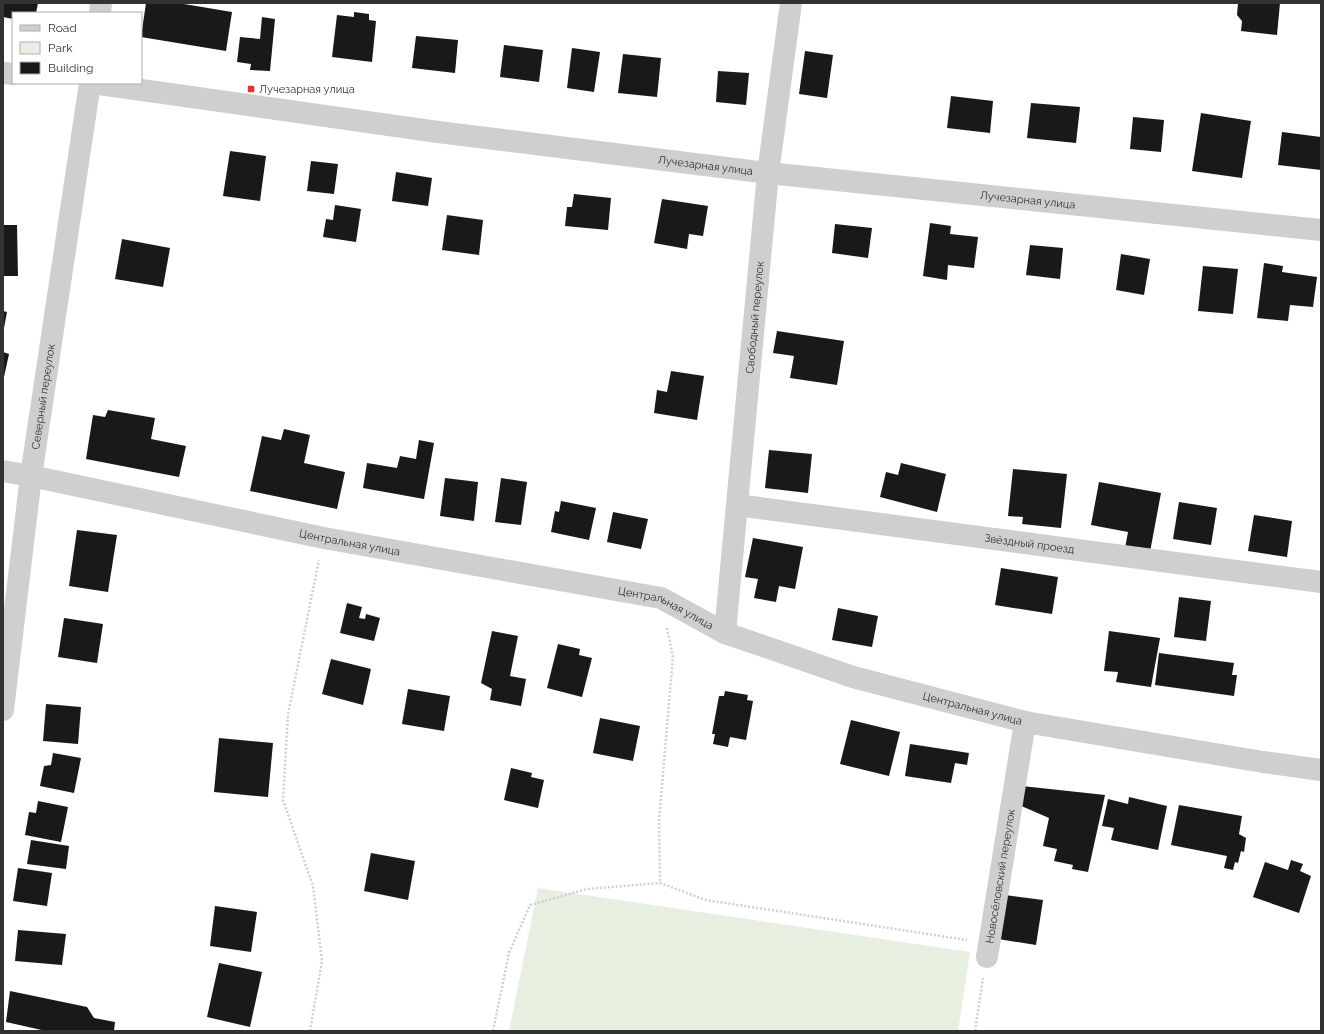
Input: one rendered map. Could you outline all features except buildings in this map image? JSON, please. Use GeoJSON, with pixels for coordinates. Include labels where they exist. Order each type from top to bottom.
{"type":"FeatureCollection","features":[{"type":"Feature","properties":{"kind":"street","name":"Свободный переулок"},"geometry":{"type":"LineString","coordinates":[[725,633],[768,173],[791,3]]}},
{"type":"Feature","properties":{"kind":"street","name":"Северный переулок"},"geometry":{"type":"LineString","coordinates":[[3,710],[32,476],[91,84]]}},
{"type":"Feature","properties":{"kind":"street","name":"Лучезарная улица"},"geometry":{"type":"LineString","coordinates":[[98,84],[438,132],[768,173],[1321,230]]}},
{"type":"Feature","properties":{"kind":"street","name":"Центральная улица"},"geometry":{"type":"LineString","coordinates":[[3,471],[324,538],[661,598],[725,633],[853,677],[1025,722],[1263,762],[1321,770]]}},
{"type":"Feature","properties":{"kind":"street","name":"Звёздный проезд"},"geometry":{"type":"LineString","coordinates":[[737,506],[1321,582]]}},
{"type":"Feature","properties":{"kind":"street","name":"Новосёловский переулок"},"geometry":{"type":"LineString","coordinates":[[988,950],[1025,722]]}},
{"type":"Feature","properties":{"kind":"path"},"geometry":{"type":"LineString","coordinates":[[310,1031],[322,961],[313,886],[283,800],[288,714],[324,538]]}},
{"type":"Feature","properties":{"kind":"path"},"geometry":{"type":"LineString","coordinates":[[660,883],[660,821],[673,656],[661,598]]}},
{"type":"Feature","properties":{"kind":"path"},"geometry":{"type":"LineString","coordinates":[[493,1031],[509,953],[530,905],[587,889],[660,883],[706,900],[988,950]]}},
{"type":"Feature","properties":{"kind":"path","name":"Новосёловский переулок"},"geometry":{"type":"LineString","coordinates":[[975,1031],[988,950]]}},
{"type":"Feature","properties":{"kind":"green space"},"geometry":{"type":"Polygon","coordinates":[[[538,888],[970,952],[958,1031],[509,1031],[538,888]]]}},
{"type":"Feature","properties":{"kind":"place","name":"Лучезарная улица"},"geometry":{"type":"Point","coordinates":[251,89]}}]}
